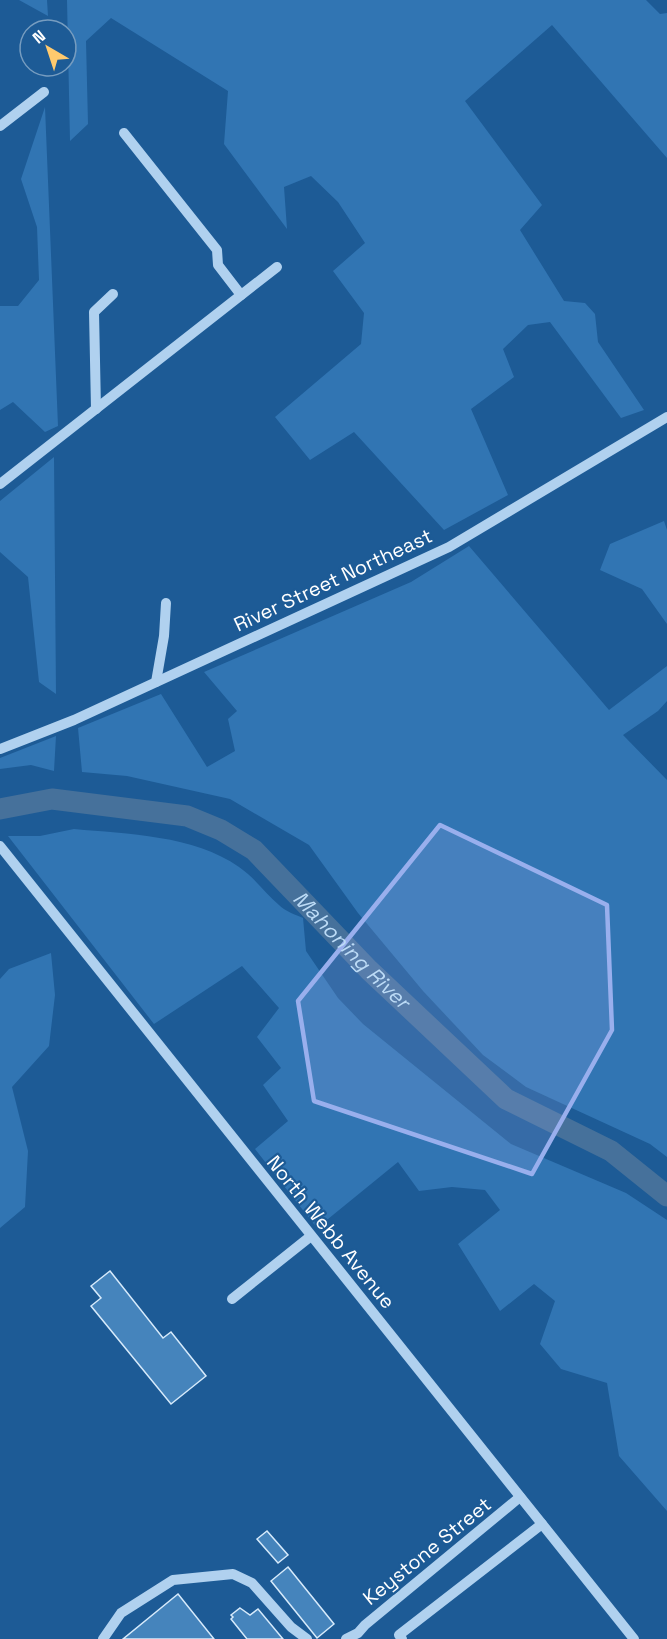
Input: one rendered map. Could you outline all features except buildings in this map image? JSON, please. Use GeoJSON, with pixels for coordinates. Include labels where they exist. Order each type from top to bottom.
{"type":"FeatureCollection","features":[{"type":"Feature","properties":{"kind":"street"},"geometry":{"type":"LineString","coordinates":[[0,126],[44,92]]}},
{"type":"Feature","properties":{"kind":"street"},"geometry":{"type":"LineString","coordinates":[[124,133],[217,250],[218,265],[241,295]]}},
{"type":"Feature","properties":{"kind":"street"},"geometry":{"type":"LineString","coordinates":[[0,484],[277,267]]}},
{"type":"Feature","properties":{"kind":"street"},"geometry":{"type":"LineString","coordinates":[[96,408],[94,312],[113,294]]}},
{"type":"Feature","properties":{"kind":"street","name":"River Street Northeast"},"geometry":{"type":"LineString","coordinates":[[0,749],[74,720],[449,547],[665,421]]}},
{"type":"Feature","properties":{"kind":"street"},"geometry":{"type":"LineString","coordinates":[[156,682],[164,636],[166,603]]}},
{"type":"Feature","properties":{"kind":"street","name":"North Webb Avenue"},"geometry":{"type":"LineString","coordinates":[[0,846],[634,1639]]}},
{"type":"Feature","properties":{"kind":"street"},"geometry":{"type":"LineString","coordinates":[[231,1299],[311,1236]]}},
{"type":"Feature","properties":{"kind":"street","name":"Keystone Street"},"geometry":{"type":"LineString","coordinates":[[346,1639],[359,1636],[365,1625],[520,1497]]}},
{"type":"Feature","properties":{"kind":"street"},"geometry":{"type":"LineString","coordinates":[[402,1639],[399,1635],[542,1524]]}},
{"type":"Feature","properties":{"kind":"street"},"geometry":{"type":"LineString","coordinates":[[102,1639],[121,1613],[173,1580],[233,1574],[252,1583],[291,1628],[307,1639]]}},
{"type":"Feature","properties":{"kind":"highlighted area"},"geometry":{"type":"Polygon","coordinates":[[[440,825],[607,905],[612,1030],[532,1174],[314,1101],[298,1001],[440,825]]]}},
{"type":"Feature","properties":{"kind":"shaded area"},"geometry":{"type":"Polygon","coordinates":[[[19,0],[47,0],[48,16],[19,0]]]}},
{"type":"Feature","properties":{"kind":"shaded area"},"geometry":{"type":"Polygon","coordinates":[[[67,0],[646,0],[660,14],[667,13],[667,158],[552,25],[465,101],[542,205],[520,230],[564,301],[585,303],[595,314],[598,342],[644,410],[621,418],[550,322],[528,325],[503,349],[514,377],[471,409],[508,495],[444,530],[354,432],[310,460],[275,417],[361,344],[364,313],[333,271],[365,243],[338,202],[311,176],[284,187],[287,229],[224,144],[228,91],[111,18],[86,41],[88,124],[70,141],[69,78],[78,78],[78,18],[67,18],[67,0]]]}},
{"type":"Feature","properties":{"kind":"shaded area"},"geometry":{"type":"Polygon","coordinates":[[[45,107],[58,426],[45,432],[13,402],[0,410],[0,306],[18,306],[39,280],[37,227],[21,179],[45,107]]]}},
{"type":"Feature","properties":{"kind":"shaded area"},"geometry":{"type":"Polygon","coordinates":[[[54,457],[56,694],[39,682],[28,577],[0,552],[0,501],[54,457]]]}},
{"type":"Feature","properties":{"kind":"shaded area"},"geometry":{"type":"Polygon","coordinates":[[[664,521],[667,530],[667,624],[642,589],[600,570],[610,544],[664,521]]]}},
{"type":"Feature","properties":{"kind":"shaded area"},"geometry":{"type":"Polygon","coordinates":[[[469,546],[609,710],[667,666],[667,701],[658,711],[623,735],[667,780],[667,1157],[650,1144],[526,1087],[483,1055],[423,991],[358,913],[309,845],[230,799],[127,776],[82,772],[78,728],[161,694],[207,767],[235,751],[228,719],[237,711],[204,672],[411,582],[469,546]]]}},
{"type":"Feature","properties":{"kind":"shaded area"},"geometry":{"type":"Polygon","coordinates":[[[56,736],[54,771],[31,765],[0,769],[0,758],[56,736]]]}},
{"type":"Feature","properties":{"kind":"shaded area"},"geometry":{"type":"Polygon","coordinates":[[[74,829],[181,842],[221,856],[239,867],[281,907],[303,918],[306,951],[338,998],[363,1024],[511,1144],[626,1193],[667,1220],[667,1511],[619,1456],[607,1383],[561,1369],[540,1344],[555,1301],[534,1284],[500,1311],[458,1244],[500,1210],[485,1190],[452,1187],[419,1191],[398,1162],[317,1228],[255,1149],[288,1121],[263,1085],[281,1068],[257,1037],[279,1008],[242,966],[154,1024],[8,836],[40,836],[74,829]]]}},
{"type":"Feature","properties":{"kind":"shaded area"},"geometry":{"type":"Polygon","coordinates":[[[51,953],[55,995],[49,1046],[12,1087],[28,1151],[25,1207],[0,1228],[0,979],[9,969],[51,953]]]}},
{"type":"Feature","properties":{"kind":"waterway","name":"Mahoning River"},"geometry":{"type":"LineString","coordinates":[[0,809],[52,799],[187,816],[221,830],[254,850],[369,970],[506,1099],[611,1151],[667,1196]]}}]}
